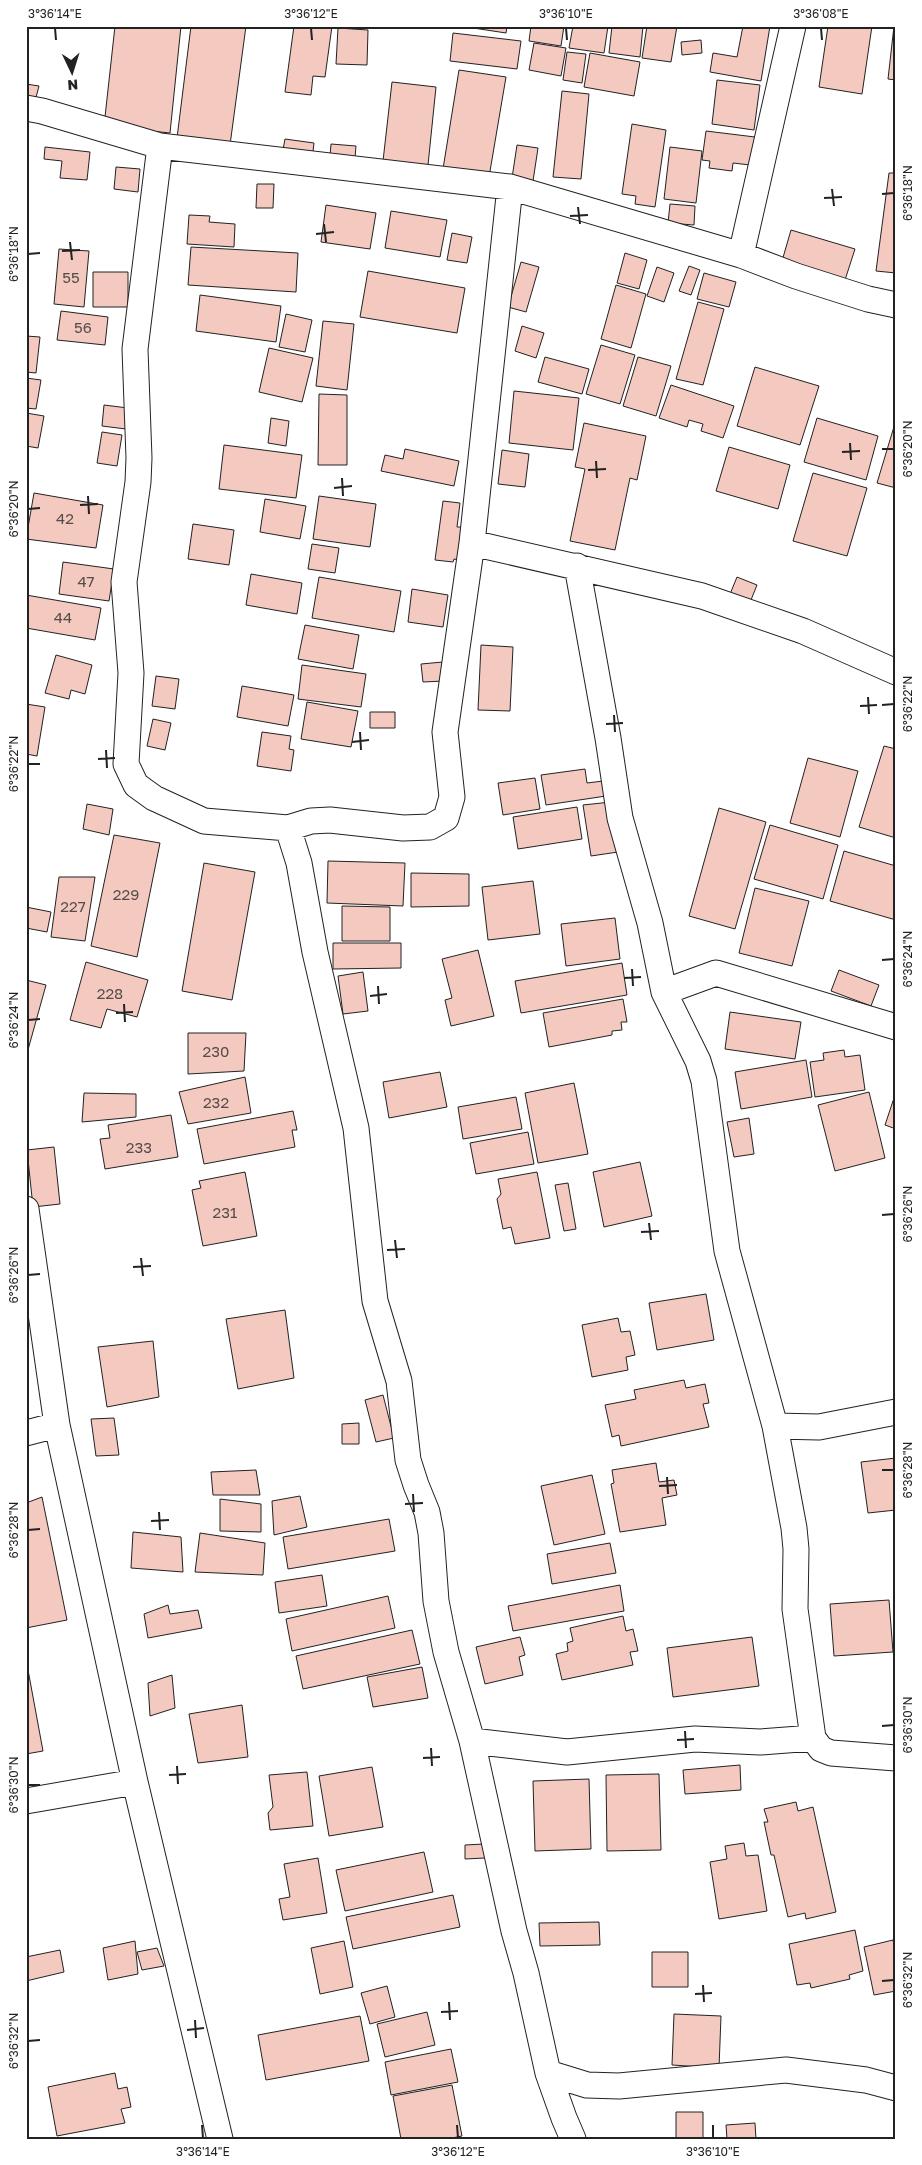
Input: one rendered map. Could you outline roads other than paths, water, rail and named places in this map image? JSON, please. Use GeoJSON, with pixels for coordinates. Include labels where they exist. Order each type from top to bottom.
{"type":"FeatureCollection","features":[{"type":"Feature","properties":{"kind":"street"},"geometry":{"type":"LineString","coordinates":[[741,256],[792,26]]}},
{"type":"Feature","properties":{"kind":"street"},"geometry":{"type":"LineString","coordinates":[[26,108],[160,146],[510,187],[741,256],[868,299],[896,305]]}},
{"type":"Feature","properties":{"kind":"street"},"geometry":{"type":"LineString","coordinates":[[160,146],[135,349],[139,466],[124,582],[131,674],[126,764],[136,785],[154,798],[204,821],[288,828],[311,821],[330,820],[403,828],[430,827],[446,818],[452,797],[445,732],[472,543],[510,187]]}},
{"type":"Feature","properties":{"kind":"street"},"geometry":{"type":"LineString","coordinates":[[472,543],[702,596],[803,631],[896,672]]}},
{"type":"Feature","properties":{"kind":"street"},"geometry":{"type":"LineString","coordinates":[[577,566],[608,738],[620,818],[650,924],[664,992],[698,1061],[704,1081],[726,1243],[775,1426],[794,1528],[796,1549],[795,1609],[813,1738],[821,1750],[831,1753],[896,1758]]}},
{"type":"Feature","properties":{"kind":"street"},"geometry":{"type":"LineString","coordinates":[[288,828],[299,863],[315,952],[356,1128],[375,1301],[399,1381],[408,1460],[416,1485],[428,1512],[438,1610],[446,1652],[472,1741],[548,2073],[573,2139]]}},
{"type":"Feature","properties":{"kind":"street"},"geometry":{"type":"LineString","coordinates":[[664,992],[716,973],[896,1027]]}},
{"type":"Feature","properties":{"kind":"street"},"geometry":{"type":"LineString","coordinates":[[26,1209],[57,1425],[135,1782],[220,2139]]}},
{"type":"Feature","properties":{"kind":"street"},"geometry":{"type":"LineString","coordinates":[[775,1426],[819,1427],[896,1412]]}},
{"type":"Feature","properties":{"kind":"street"},"geometry":{"type":"LineString","coordinates":[[26,1433],[57,1425]]}},
{"type":"Feature","properties":{"kind":"street"},"geometry":{"type":"LineString","coordinates":[[472,1741],[567,1752],[695,1739],[760,1742],[813,1738]]}},
{"type":"Feature","properties":{"kind":"street"},"geometry":{"type":"LineString","coordinates":[[26,1802],[135,1782]]}},
{"type":"Feature","properties":{"kind":"street"},"geometry":{"type":"LineString","coordinates":[[548,2073],[586,2085],[619,2086],[786,2070],[866,2080],[896,2088]]}}]}
